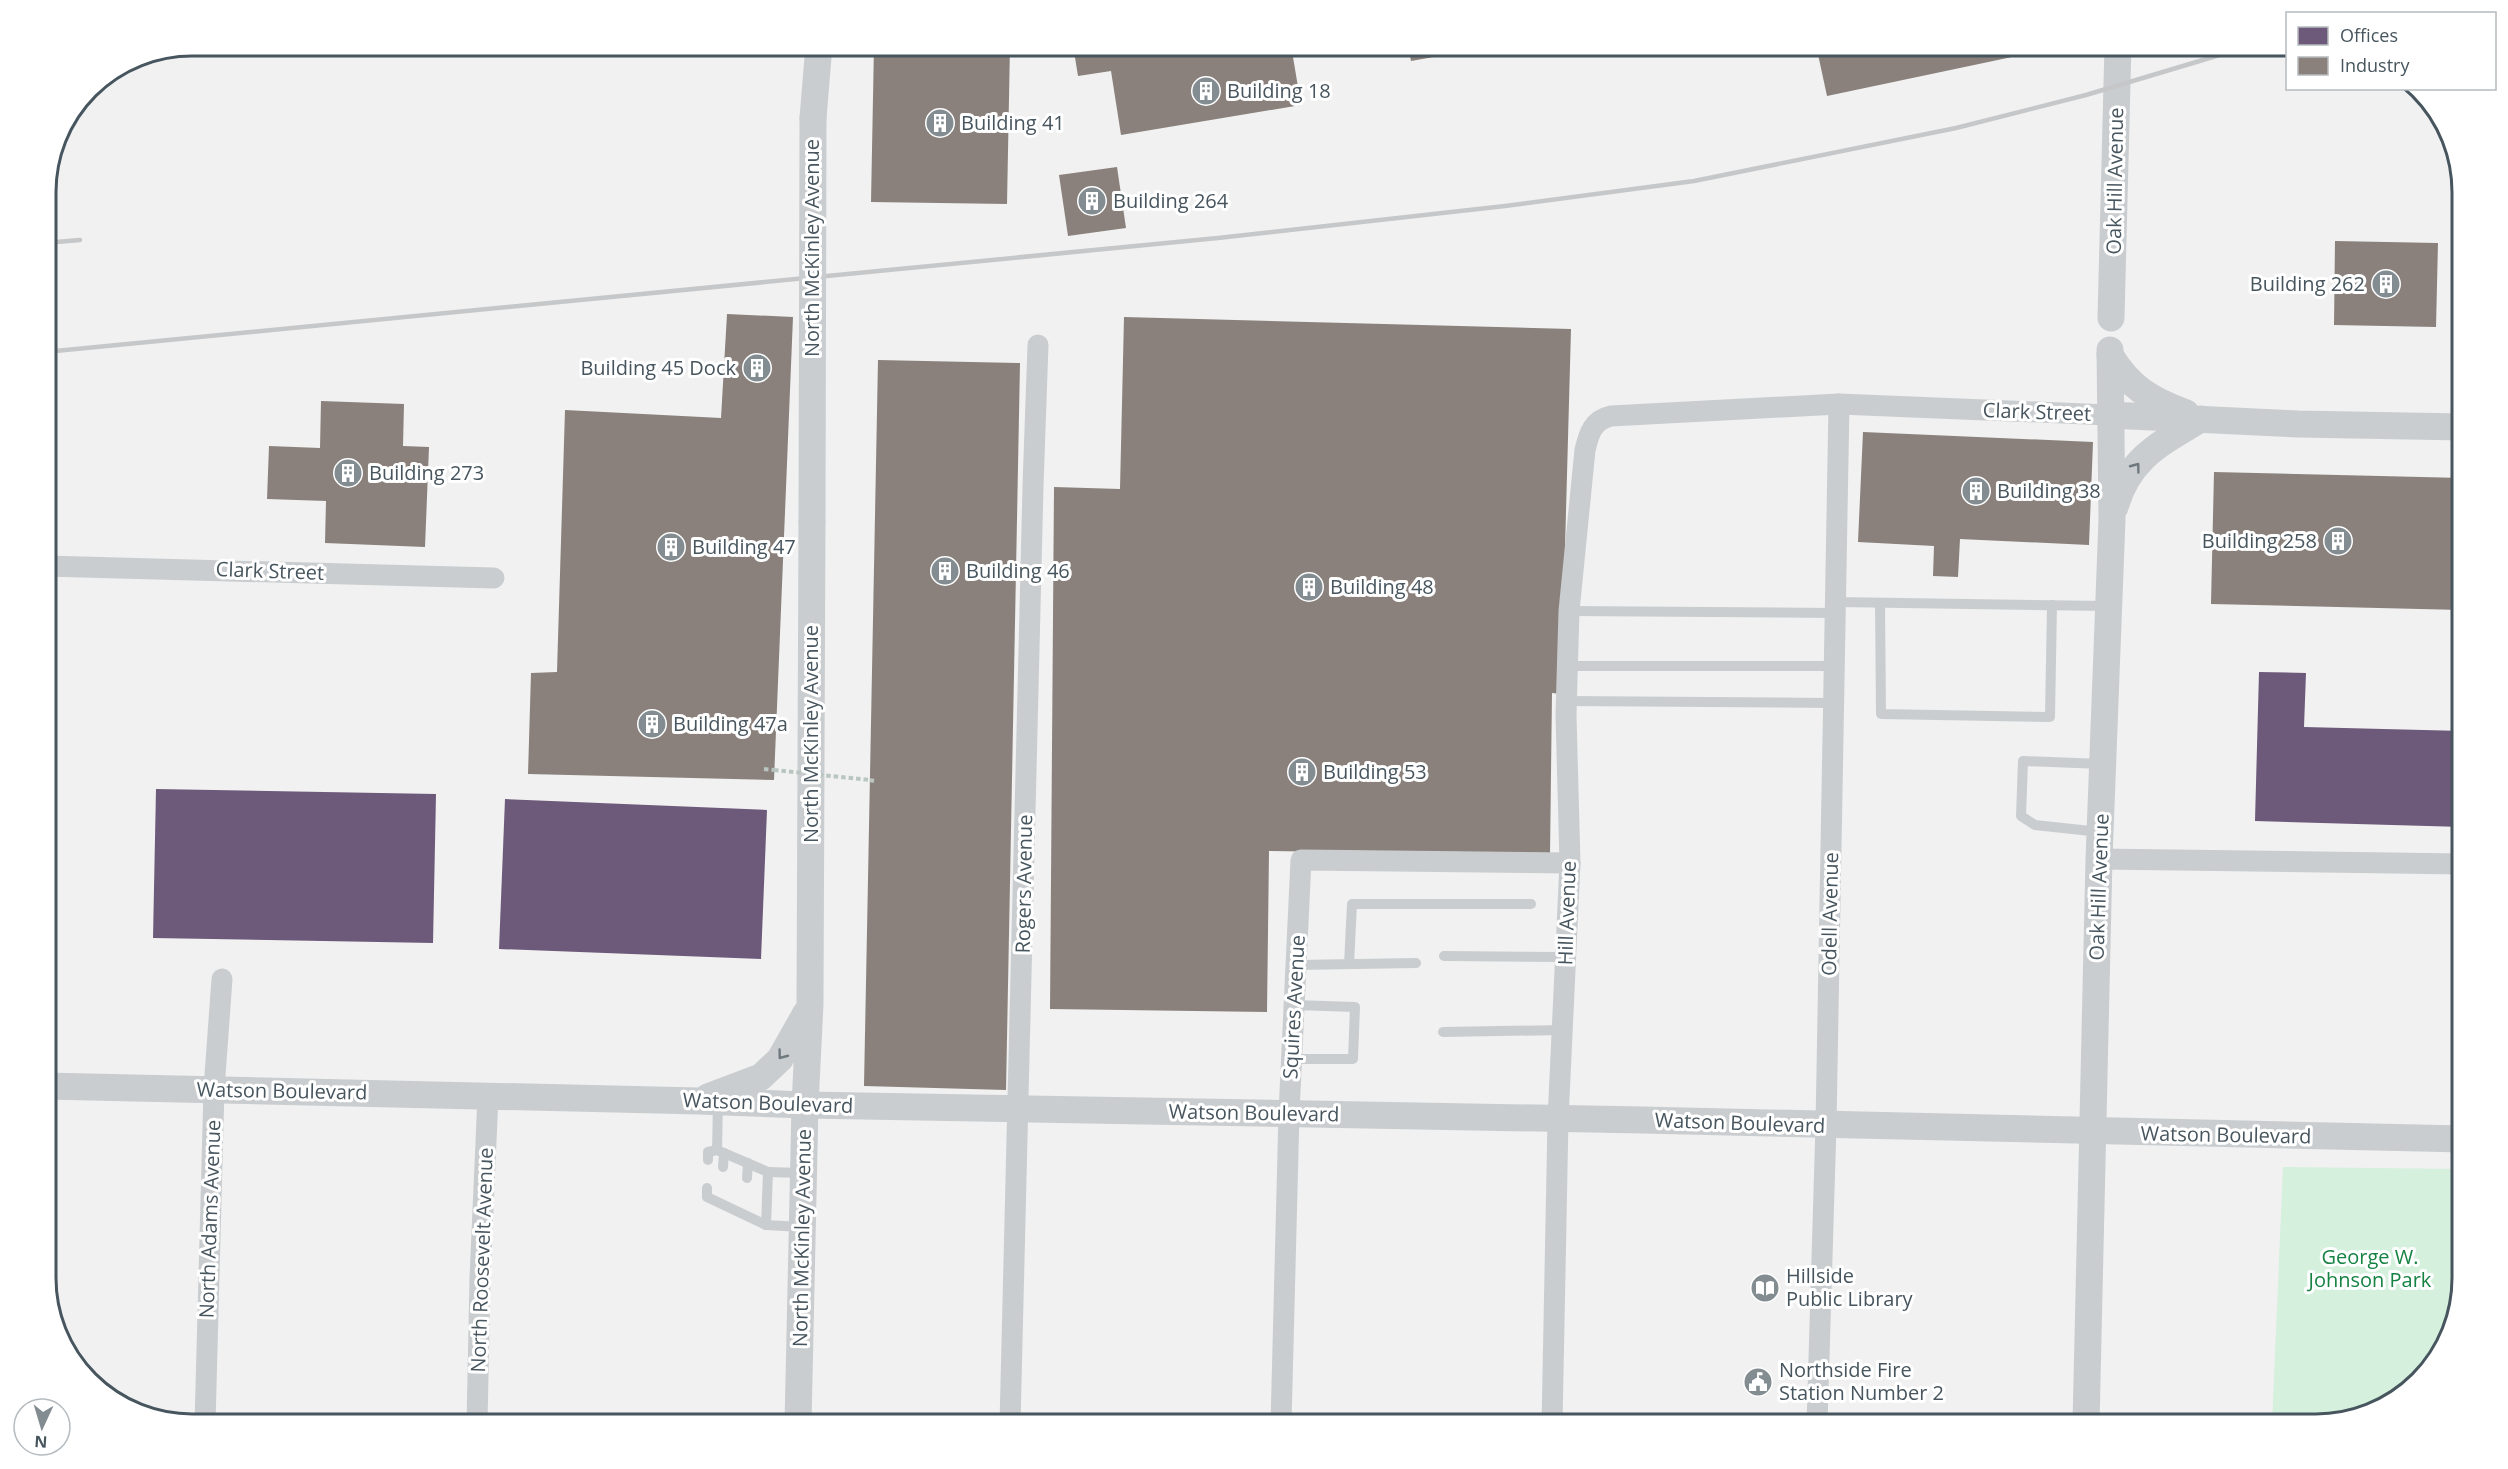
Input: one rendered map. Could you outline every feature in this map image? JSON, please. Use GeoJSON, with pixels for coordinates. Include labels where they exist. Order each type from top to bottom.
{"type":"FeatureCollection","features":[{"type":"Feature","properties":{"kind":"street","name":"North McKinley Avenue"},"geometry":{"type":"LineString","coordinates":[[798,1414],[805,1105],[810,1004],[813,118],[818,56]]}},
{"type":"Feature","properties":{"kind":"street","name":"Oak Hill Avenue"},"geometry":{"type":"LineString","coordinates":[[2111,318],[2118,56]]}},
{"type":"Feature","properties":{"kind":"street","name":"Rogers Avenue"},"geometry":{"type":"LineString","coordinates":[[1010,1414],[1038,345]]}},
{"type":"Feature","properties":{"kind":"street","name":"Oak Hill Avenue"},"geometry":{"type":"LineString","coordinates":[[2086,1414],[2099,859],[2112,519],[2110,352],[2122,375],[2158,402],[2201,419]]}},
{"type":"Feature","properties":{"kind":"street","name":"Clark Street"},"geometry":{"type":"LineString","coordinates":[[1611,416],[1839,404],[2298,424],[2452,427]]}},
{"type":"Feature","properties":{"kind":"street","name":"Odell Avenue"},"geometry":{"type":"LineString","coordinates":[[1817,1414],[1826,1125],[1839,404]]}},
{"type":"Feature","properties":{"kind":"street","name":"Hill Avenue"},"geometry":{"type":"LineString","coordinates":[[1552,1414],[1558,1120],[1570,863],[1567,701],[1569,611],[1585,450],[1589,432],[1600,418],[1611,416]]}},
{"type":"Feature","properties":{"kind":"street"},"geometry":{"type":"LineString","coordinates":[[2112,519],[2119,493],[2138,463],[2162,441],[2201,419]]}},
{"type":"Feature","properties":{"kind":"street","name":"Clark Street"},"geometry":{"type":"LineString","coordinates":[[56,566],[494,578]]}},
{"type":"Feature","properties":{"kind":"street"},"geometry":{"type":"LineString","coordinates":[[2099,859],[2452,864]]}},
{"type":"Feature","properties":{"kind":"street","name":"Squires Avenue"},"geometry":{"type":"LineString","coordinates":[[1281,1414],[1289,1113],[1301,860],[1570,863]]}},
{"type":"Feature","properties":{"kind":"street","name":"North Adams Avenue"},"geometry":{"type":"LineString","coordinates":[[204,1414],[214,1089],[222,979]]}},
{"type":"Feature","properties":{"kind":"street"},"geometry":{"type":"LineString","coordinates":[[709,1101],[760,1077],[780,1059],[801,1025],[810,1004]]}},
{"type":"Feature","properties":{"kind":"street","name":"Watson Boulevard"},"geometry":{"type":"LineString","coordinates":[[56,1086],[805,1105],[1643,1120],[2452,1139]]}},
{"type":"Feature","properties":{"kind":"street","name":"North Roosevelt Avenue"},"geometry":{"type":"LineString","coordinates":[[477,1414],[480,1278],[488,1096]]}},
{"type":"Feature","properties":{"kind":"lane"},"geometry":{"type":"LineString","coordinates":[[1880,603],[1881,714],[2050,717],[2052,605]]}},
{"type":"Feature","properties":{"kind":"lane"},"geometry":{"type":"LineString","coordinates":[[1569,611],[1836,607],[1880,603],[2108,606]]}},
{"type":"Feature","properties":{"kind":"lane"},"geometry":{"type":"LineString","coordinates":[[1568,666],[1835,666]]}},
{"type":"Feature","properties":{"kind":"lane"},"geometry":{"type":"LineString","coordinates":[[1567,701],[1834,703]]}},
{"type":"Feature","properties":{"kind":"lane"},"geometry":{"type":"LineString","coordinates":[[2100,832],[2035,825],[2021,816],[2023,761],[2103,764]]}},
{"type":"Feature","properties":{"kind":"lane"},"geometry":{"type":"LineString","coordinates":[[1349,964],[1353,904],[1531,903]]}},
{"type":"Feature","properties":{"kind":"lane"},"geometry":{"type":"LineString","coordinates":[[1444,956],[1565,957]]}},
{"type":"Feature","properties":{"kind":"lane"},"geometry":{"type":"LineString","coordinates":[[1296,965],[1416,963]]}},
{"type":"Feature","properties":{"kind":"lane"},"geometry":{"type":"LineString","coordinates":[[1292,1059],[1353,1059],[1355,1017],[1355,1007],[1294,1005]]}},
{"type":"Feature","properties":{"kind":"lane"},"geometry":{"type":"LineString","coordinates":[[1443,1032],[1562,1030]]}},
{"type":"Feature","properties":{"kind":"lane"},"geometry":{"type":"LineString","coordinates":[[709,1101],[723,1167]]}},
{"type":"Feature","properties":{"kind":"lane"},"geometry":{"type":"LineString","coordinates":[[708,1160],[708,1152],[720,1151],[768,1172],[804,1173]]}},
{"type":"Feature","properties":{"kind":"lane"},"geometry":{"type":"LineString","coordinates":[[747,1178],[748,1163]]}},
{"type":"Feature","properties":{"kind":"lane"},"geometry":{"type":"LineString","coordinates":[[766,1226],[768,1172]]}},
{"type":"Feature","properties":{"kind":"lane"},"geometry":{"type":"LineString","coordinates":[[707,1188],[707,1197],[722,1199],[746,1210],[766,1226],[802,1227]]}},
{"type":"Feature","properties":{"kind":"path"},"geometry":{"type":"LineString","coordinates":[[764,769],[874,781]]}},
{"type":"Feature","properties":{"kind":"green space","name":"George W. Johnson Park"},"geometry":{"type":"Polygon","coordinates":[[[2283,1167],[2452,1169],[2451,1295],[2442,1330],[2424,1360],[2413,1374],[2399,1385],[2369,1403],[2352,1409],[2317,1414],[2272,1414],[2283,1167]]]}},
{"type":"Feature","properties":{"kind":"building: Offices"},"geometry":{"type":"Polygon","coordinates":[[[2259,672],[2306,673],[2304,727],[2452,731],[2452,827],[2255,821],[2259,672]]]}},
{"type":"Feature","properties":{"kind":"building: Offices"},"geometry":{"type":"Polygon","coordinates":[[[156,789],[436,794],[433,943],[153,938],[156,789]]]}},
{"type":"Feature","properties":{"kind":"building: Offices"},"geometry":{"type":"Polygon","coordinates":[[[505,799],[767,810],[761,959],[499,949],[505,799]]]}},
{"type":"Feature","properties":{"kind":"building: Industry","name":"Building 41"},"geometry":{"type":"Polygon","coordinates":[[[874,56],[1010,56],[1007,204],[871,202],[874,56]]]}},
{"type":"Feature","properties":{"kind":"building: Industry","name":"Building 18"},"geometry":{"type":"Polygon","coordinates":[[[1075,56],[1293,56],[1301,105],[1121,135],[1111,71],[1078,76],[1075,56]]]}},
{"type":"Feature","properties":{"kind":"building: Industry"},"geometry":{"type":"Polygon","coordinates":[[[1410,56],[1439,56],[1411,61],[1410,56]]]}},
{"type":"Feature","properties":{"kind":"building: Industry"},"geometry":{"type":"Polygon","coordinates":[[[1818,56],[2012,57],[1827,96],[1818,56]]]}},
{"type":"Feature","properties":{"kind":"building: Industry","name":"Building 264"},"geometry":{"type":"Polygon","coordinates":[[[1117,167],[1126,228],[1068,236],[1059,175],[1117,167]]]}},
{"type":"Feature","properties":{"kind":"building: Industry","name":"Building 262"},"geometry":{"type":"Polygon","coordinates":[[[2335,241],[2438,243],[2436,327],[2334,325],[2335,241]]]}},
{"type":"Feature","properties":{"kind":"building: Industry","name":"Building 47"},"geometry":{"type":"Polygon","coordinates":[[[727,314],[793,317],[774,780],[528,774],[531,673],[557,672],[565,410],[721,418],[727,314]]]}},
{"type":"Feature","properties":{"kind":"building: Industry","name":"Building 48"},"geometry":{"type":"Polygon","coordinates":[[[1124,317],[1571,329],[1561,694],[1552,693],[1550,855],[1269,851],[1267,1012],[1050,1009],[1054,487],[1120,489],[1124,317]]]}},
{"type":"Feature","properties":{"kind":"building: Industry","name":"Building 46"},"geometry":{"type":"Polygon","coordinates":[[[878,360],[1020,363],[1006,1090],[864,1086],[878,360]]]}},
{"type":"Feature","properties":{"kind":"building: Industry","name":"Building 273"},"geometry":{"type":"Polygon","coordinates":[[[321,401],[404,404],[403,446],[429,447],[425,547],[325,543],[326,501],[267,499],[269,446],[320,448],[321,401]]]}},
{"type":"Feature","properties":{"kind":"building: Industry","name":"Building 38"},"geometry":{"type":"Polygon","coordinates":[[[1863,432],[2093,442],[2089,545],[1960,539],[1958,577],[1933,576],[1934,546],[1858,542],[1863,432]]]}},
{"type":"Feature","properties":{"kind":"building: Industry","name":"Building 258"},"geometry":{"type":"Polygon","coordinates":[[[2214,472],[2452,478],[2452,610],[2211,604],[2214,472]]]}},
{"type":"Feature","properties":{"kind":"railway"},"geometry":{"type":"LineString","coordinates":[[56,351],[1218,238],[1505,206],[1694,181],[1956,128],[2086,95],[2216,56]]}},
{"type":"Feature","properties":{"kind":"railway"},"geometry":{"type":"LineString","coordinates":[[56,242],[80,240]]}},
{"type":"Feature","properties":{"kind":"place","name":"Building 18"},"geometry":{"type":"Point","coordinates":[1206,91]}},
{"type":"Feature","properties":{"kind":"place","name":"Building 41"},"geometry":{"type":"Point","coordinates":[940,123]}},
{"type":"Feature","properties":{"kind":"place","name":"Building 264"},"geometry":{"type":"Point","coordinates":[1092,201]}},
{"type":"Feature","properties":{"kind":"place","name":"Building 262"},"geometry":{"type":"Point","coordinates":[2386,284]}},
{"type":"Feature","properties":{"kind":"place","name":"Building 45 Dock"},"geometry":{"type":"Point","coordinates":[757,368]}},
{"type":"Feature","properties":{"kind":"place","name":"Building 273"},"geometry":{"type":"Point","coordinates":[348,473]}},
{"type":"Feature","properties":{"kind":"place","name":"Building 38"},"geometry":{"type":"Point","coordinates":[1976,491]}},
{"type":"Feature","properties":{"kind":"place","name":"Building 258"},"geometry":{"type":"Point","coordinates":[2338,541]}},
{"type":"Feature","properties":{"kind":"place","name":"Building 47"},"geometry":{"type":"Point","coordinates":[671,547]}},
{"type":"Feature","properties":{"kind":"place","name":"Building 46"},"geometry":{"type":"Point","coordinates":[945,571]}},
{"type":"Feature","properties":{"kind":"place","name":"Building 48"},"geometry":{"type":"Point","coordinates":[1309,587]}},
{"type":"Feature","properties":{"kind":"place","name":"Building 47a"},"geometry":{"type":"Point","coordinates":[652,724]}},
{"type":"Feature","properties":{"kind":"place","name":"Building 53"},"geometry":{"type":"Point","coordinates":[1302,772]}},
{"type":"Feature","properties":{"kind":"place","name":"Hillside Public Library"},"geometry":{"type":"Point","coordinates":[1765,1288]}},
{"type":"Feature","properties":{"kind":"place","name":"Northside Fire Station Number 2"},"geometry":{"type":"Point","coordinates":[1758,1382]}}]}
